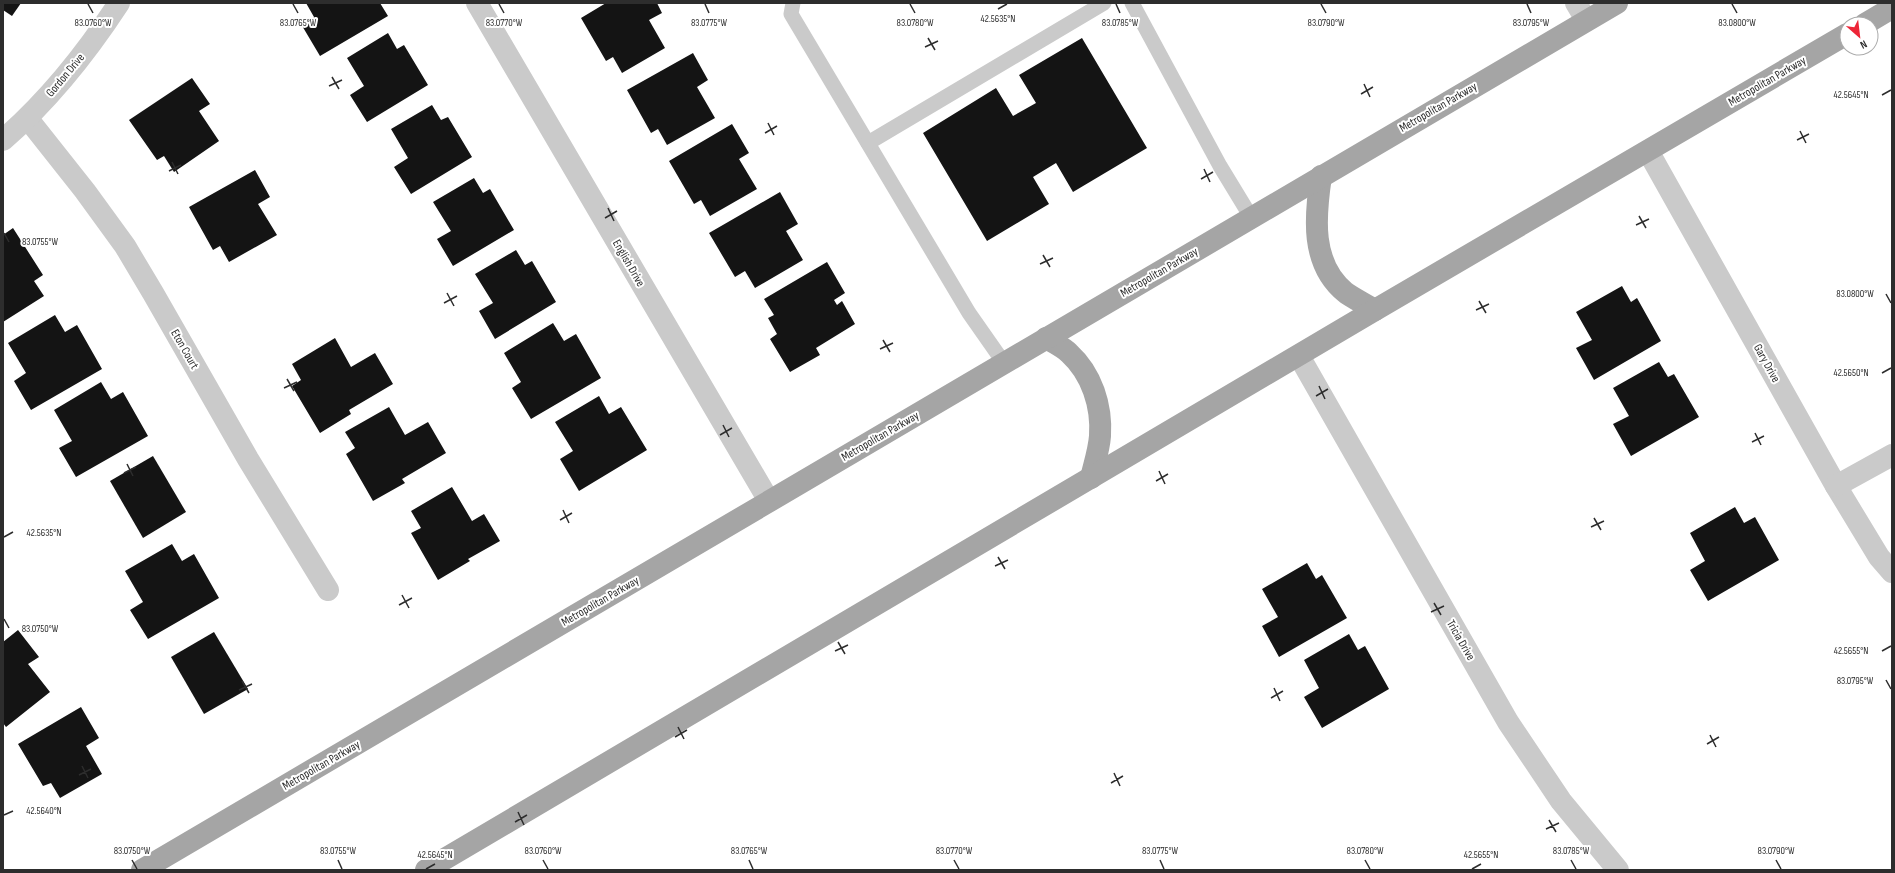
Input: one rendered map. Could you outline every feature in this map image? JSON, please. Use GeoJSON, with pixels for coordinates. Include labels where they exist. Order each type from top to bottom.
{"type":"FeatureCollection","features":[{"type":"Feature","properties":{"kind":"main road","name":"Metropolitan Parkway"},"geometry":{"type":"LineString","coordinates":[[142,870],[1321,176],[1581,12],[1617,3]]}},
{"type":"Feature","properties":{"kind":"main road"},"geometry":{"type":"LineString","coordinates":[[1878,16],[1892,8]]}},
{"type":"Feature","properties":{"kind":"main road","name":"Metropolitan Parkway"},"geometry":{"type":"LineString","coordinates":[[426,870],[1375,310],[1839,39]]}},
{"type":"Feature","properties":{"kind":"main road"},"geometry":{"type":"LineString","coordinates":[[1321,176],[1316,211],[1322,260],[1332,279],[1346,293],[1375,310]]}},
{"type":"Feature","properties":{"kind":"main road"},"geometry":{"type":"LineString","coordinates":[[1046,338],[1069,353],[1082,369],[1094,390],[1099,414],[1100,437],[1091,478]]}},
{"type":"Feature","properties":{"kind":"street","name":"Gordon Drive"},"geometry":{"type":"LineString","coordinates":[[3,140],[28,119],[98,35],[119,3]]}},
{"type":"Feature","properties":{"kind":"street","name":"English Drive"},"geometry":{"type":"LineString","coordinates":[[477,3],[769,501]]}},
{"type":"Feature","properties":{"kind":"street","name":"Eton Court"},"geometry":{"type":"LineString","coordinates":[[28,119],[125,246],[248,459],[328,590]]}},
{"type":"Feature","properties":{"kind":"street","name":"Gary Drive"},"geometry":{"type":"LineString","coordinates":[[1648,151],[1836,486],[1879,557],[1892,572]]}},
{"type":"Feature","properties":{"kind":"street","name":"Tricia Drive"},"geometry":{"type":"LineString","coordinates":[[1299,356],[1508,722],[1561,801],[1618,870]]}},
{"type":"Feature","properties":{"kind":"street"},"geometry":{"type":"LineString","coordinates":[[1836,486],[1892,455]]}},
{"type":"Feature","properties":{"kind":"lane"},"geometry":{"type":"LineString","coordinates":[[793,3],[791,14],[969,313],[1004,363]]}},
{"type":"Feature","properties":{"kind":"lane"},"geometry":{"type":"LineString","coordinates":[[868,143],[1104,3]]}},
{"type":"Feature","properties":{"kind":"lane"},"geometry":{"type":"LineString","coordinates":[[1132,3],[1220,166],[1252,217]]}},
{"type":"Feature","properties":{"kind":"building"},"geometry":{"type":"Polygon","coordinates":[[[3,3],[21,3],[12,16],[3,10],[3,3]]]}},
{"type":"Feature","properties":{"kind":"building"},"geometry":{"type":"Polygon","coordinates":[[[306,3],[380,3],[388,16],[320,56],[301,24],[314,17],[306,3]]]}},
{"type":"Feature","properties":{"kind":"building"},"geometry":{"type":"Polygon","coordinates":[[[606,3],[657,3],[662,13],[649,20],[665,48],[622,73],[613,57],[606,61],[581,18],[606,3]]]}},
{"type":"Feature","properties":{"kind":"building"},"geometry":{"type":"Polygon","coordinates":[[[388,33],[397,49],[404,45],[428,85],[367,122],[350,95],[364,86],[347,58],[388,33]]]}},
{"type":"Feature","properties":{"kind":"building"},"geometry":{"type":"Polygon","coordinates":[[[1082,38],[1147,148],[1073,192],[1056,163],[1033,177],[1049,204],[987,241],[923,133],[996,88],[1013,116],[1036,103],[1019,75],[1082,38]]]}},
{"type":"Feature","properties":{"kind":"building"},"geometry":{"type":"Polygon","coordinates":[[[693,53],[708,80],[697,87],[715,118],[667,145],[658,129],[651,133],[627,90],[693,53]]]}},
{"type":"Feature","properties":{"kind":"building"},"geometry":{"type":"Polygon","coordinates":[[[192,78],[210,104],[199,111],[219,141],[174,172],[164,156],[157,160],[129,120],[192,78]]]}},
{"type":"Feature","properties":{"kind":"building"},"geometry":{"type":"Polygon","coordinates":[[[432,105],[441,120],[448,117],[472,157],[411,194],[394,167],[408,158],[391,129],[432,105]]]}},
{"type":"Feature","properties":{"kind":"building"},"geometry":{"type":"Polygon","coordinates":[[[732,124],[749,153],[739,159],[757,189],[710,216],[701,200],[694,204],[669,161],[732,124]]]}},
{"type":"Feature","properties":{"kind":"building"},"geometry":{"type":"Polygon","coordinates":[[[255,170],[270,197],[258,204],[277,235],[229,262],[220,246],[213,250],[189,207],[255,170]]]}},
{"type":"Feature","properties":{"kind":"building"},"geometry":{"type":"Polygon","coordinates":[[[474,178],[483,193],[490,189],[514,230],[453,266],[437,239],[451,231],[433,202],[474,178]]]}},
{"type":"Feature","properties":{"kind":"building"},"geometry":{"type":"Polygon","coordinates":[[[780,192],[798,224],[786,231],[803,260],[755,288],[745,271],[735,277],[709,233],[780,192]]]}},
{"type":"Feature","properties":{"kind":"building"},"geometry":{"type":"Polygon","coordinates":[[[13,228],[43,275],[34,281],[44,296],[3,322],[3,235],[13,228]]]}},
{"type":"Feature","properties":{"kind":"building"},"geometry":{"type":"Polygon","coordinates":[[[516,250],[525,265],[532,261],[556,302],[495,339],[479,311],[493,303],[475,274],[516,250]]]}},
{"type":"Feature","properties":{"kind":"building"},"geometry":{"type":"Polygon","coordinates":[[[827,262],[845,293],[834,300],[837,305],[842,301],[855,324],[816,348],[820,355],[790,372],[770,339],[777,334],[768,318],[774,315],[764,299],[827,262]]]}},
{"type":"Feature","properties":{"kind":"building"},"geometry":{"type":"Polygon","coordinates":[[[1622,286],[1631,302],[1637,298],[1661,341],[1594,380],[1576,348],[1592,340],[1576,312],[1622,286]]]}},
{"type":"Feature","properties":{"kind":"building"},"geometry":{"type":"Polygon","coordinates":[[[55,315],[65,332],[77,325],[102,369],[31,410],[14,381],[26,373],[8,343],[55,315]]]}},
{"type":"Feature","properties":{"kind":"building"},"geometry":{"type":"Polygon","coordinates":[[[553,323],[564,341],[576,334],[601,378],[531,419],[512,388],[521,382],[504,353],[553,323]]]}},
{"type":"Feature","properties":{"kind":"building"},"geometry":{"type":"Polygon","coordinates":[[[335,338],[351,367],[375,353],[393,384],[349,410],[351,414],[320,433],[292,386],[301,380],[292,364],[335,338]]]}},
{"type":"Feature","properties":{"kind":"building"},"geometry":{"type":"Polygon","coordinates":[[[1659,362],[1668,377],[1674,374],[1699,417],[1631,456],[1613,424],[1629,416],[1613,388],[1659,362]]]}},
{"type":"Feature","properties":{"kind":"building"},"geometry":{"type":"Polygon","coordinates":[[[101,382],[111,399],[123,392],[148,436],[76,477],[59,448],[72,441],[54,410],[101,382]]]}},
{"type":"Feature","properties":{"kind":"building"},"geometry":{"type":"Polygon","coordinates":[[[599,396],[609,414],[621,407],[647,450],[579,491],[560,459],[573,451],[555,422],[599,396]]]}},
{"type":"Feature","properties":{"kind":"building"},"geometry":{"type":"Polygon","coordinates":[[[389,407],[405,435],[428,422],[446,453],[402,479],[405,483],[373,501],[346,454],[355,448],[345,432],[389,407]]]}},
{"type":"Feature","properties":{"kind":"building"},"geometry":{"type":"Polygon","coordinates":[[[153,456],[186,512],[143,538],[110,481],[153,456]]]}},
{"type":"Feature","properties":{"kind":"building"},"geometry":{"type":"Polygon","coordinates":[[[452,487],[472,521],[484,514],[500,541],[468,559],[470,561],[438,580],[411,533],[421,528],[411,511],[452,487]]]}},
{"type":"Feature","properties":{"kind":"building"},"geometry":{"type":"Polygon","coordinates":[[[1735,507],[1744,523],[1755,517],[1779,560],[1708,601],[1690,570],[1705,561],[1690,533],[1735,507]]]}},
{"type":"Feature","properties":{"kind":"building"},"geometry":{"type":"Polygon","coordinates":[[[172,544],[182,561],[194,554],[219,598],[148,639],[130,610],[143,602],[125,571],[172,544]]]}},
{"type":"Feature","properties":{"kind":"building"},"geometry":{"type":"Polygon","coordinates":[[[1307,563],[1316,579],[1322,575],[1347,618],[1279,657],[1262,626],[1278,617],[1262,589],[1307,563]]]}},
{"type":"Feature","properties":{"kind":"building"},"geometry":{"type":"Polygon","coordinates":[[[18,630],[39,657],[28,664],[50,692],[6,727],[3,723],[3,642],[18,630]]]}},
{"type":"Feature","properties":{"kind":"building"},"geometry":{"type":"Polygon","coordinates":[[[214,632],[248,689],[204,714],[171,657],[214,632]]]}},
{"type":"Feature","properties":{"kind":"building"},"geometry":{"type":"Polygon","coordinates":[[[1349,634],[1358,650],[1365,646],[1389,689],[1322,728],[1304,697],[1319,688],[1304,660],[1349,634]]]}},
{"type":"Feature","properties":{"kind":"building"},"geometry":{"type":"Polygon","coordinates":[[[81,707],[99,738],[86,746],[102,774],[60,798],[51,783],[43,786],[18,744],[81,707]]]}}]}
